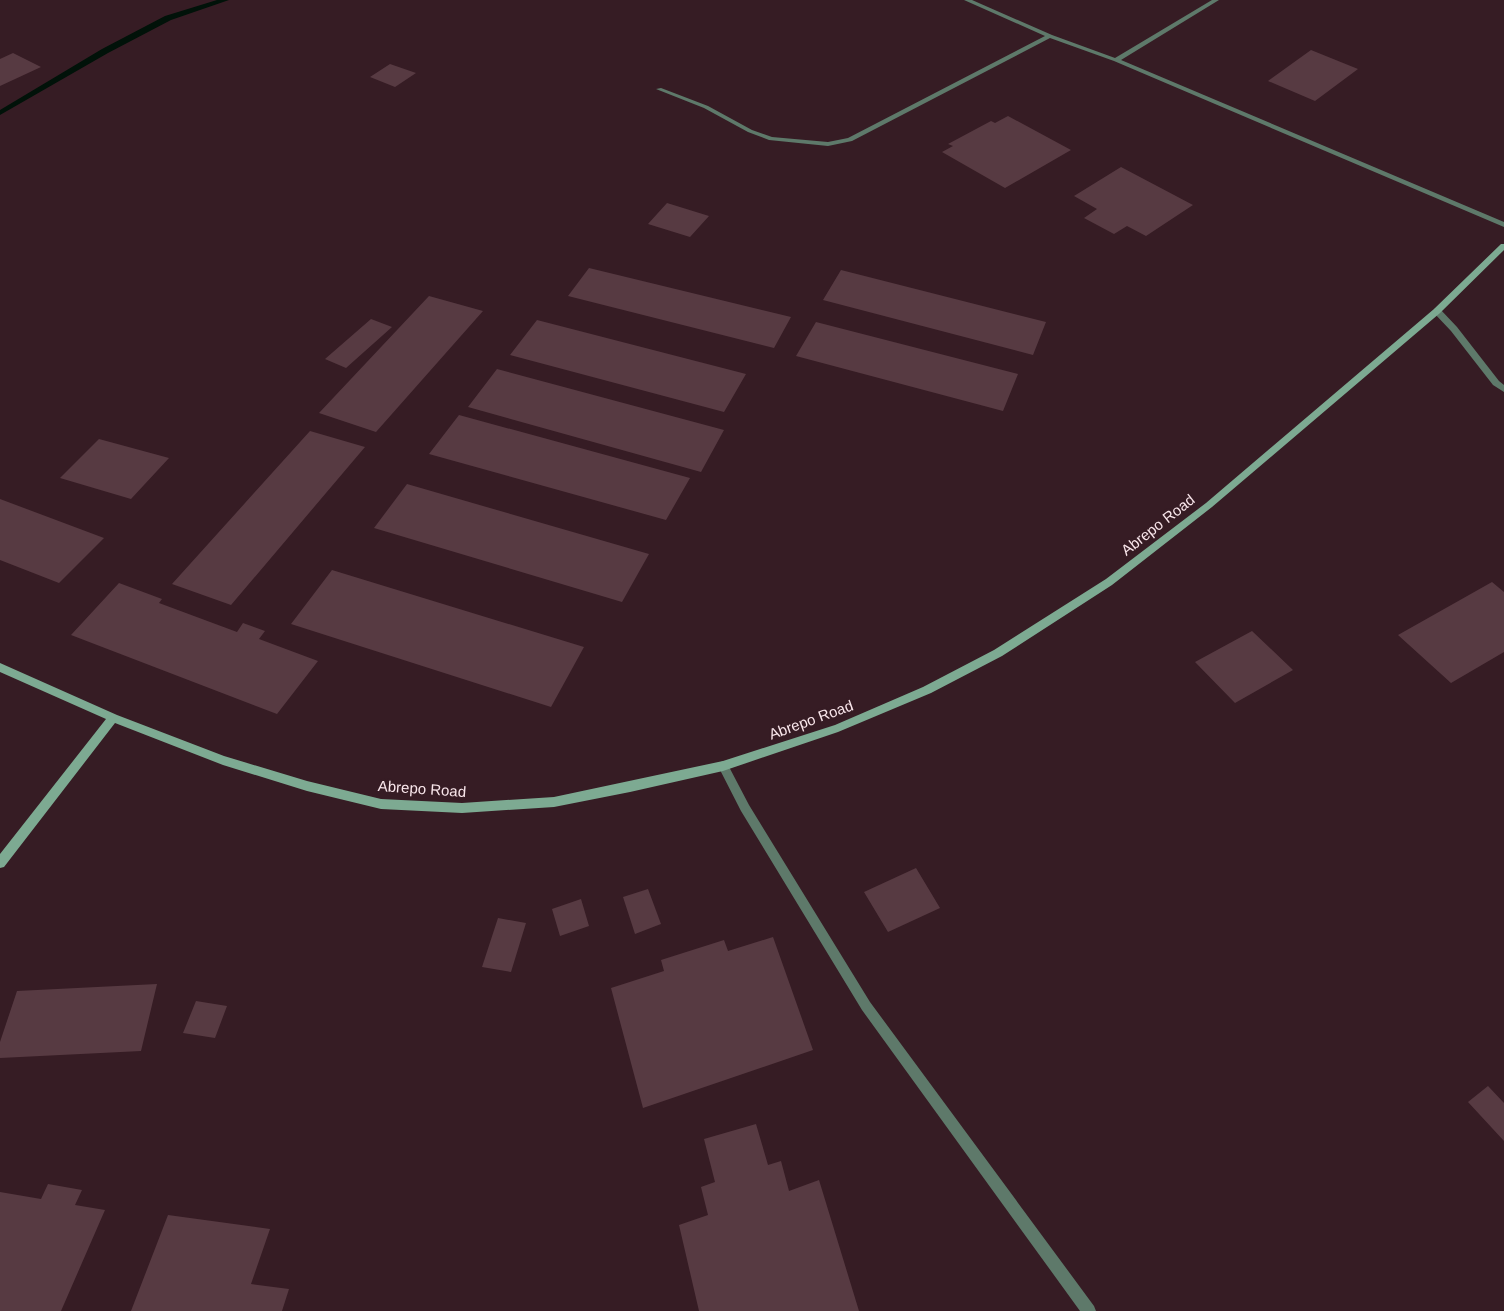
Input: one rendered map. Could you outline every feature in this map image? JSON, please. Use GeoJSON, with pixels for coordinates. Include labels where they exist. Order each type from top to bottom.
{"type":"FeatureCollection","features":[{"type":"Feature","properties":{"kind":"main road","name":"Abrepo Road"},"geometry":{"type":"LineString","coordinates":[[0,667],[114,718],[222,760],[307,786],[381,804],[462,808],[554,802],[630,788],[723,766],[838,728],[927,690],[998,653],[1109,582],[1209,505],[1437,311],[1504,246]]}},
{"type":"Feature","properties":{"kind":"main road"},"geometry":{"type":"LineString","coordinates":[[0,863],[114,718]]}},
{"type":"Feature","properties":{"kind":"street"},"geometry":{"type":"LineString","coordinates":[[967,0],[1050,36],[1116,60],[1504,225]]}},
{"type":"Feature","properties":{"kind":"street"},"geometry":{"type":"LineString","coordinates":[[1116,60],[1216,0]]}},
{"type":"Feature","properties":{"kind":"street"},"geometry":{"type":"LineString","coordinates":[[659,89],[706,107],[750,131],[771,139],[828,144],[850,140],[1050,36]]}},
{"type":"Feature","properties":{"kind":"street"},"geometry":{"type":"LineString","coordinates":[[1437,311],[1454,329],[1496,383],[1504,388]]}},
{"type":"Feature","properties":{"kind":"street"},"geometry":{"type":"LineString","coordinates":[[723,766],[745,808],[866,1006],[1090,1311]]}},
{"type":"Feature","properties":{"kind":"building"},"geometry":{"type":"Polygon","coordinates":[[[1311,50],[1358,69],[1315,101],[1268,81],[1311,50]]]}},
{"type":"Feature","properties":{"kind":"building"},"geometry":{"type":"Polygon","coordinates":[[[13,53],[41,67],[0,86],[0,59],[13,53]]]}},
{"type":"Feature","properties":{"kind":"building"},"geometry":{"type":"Polygon","coordinates":[[[390,64],[416,73],[395,87],[370,77],[390,64]]]}},
{"type":"Feature","properties":{"kind":"building"},"geometry":{"type":"Polygon","coordinates":[[[1008,116],[1071,150],[1005,188],[942,152],[953,146],[948,144],[991,121],[995,123],[1008,116]]]}},
{"type":"Feature","properties":{"kind":"building"},"geometry":{"type":"Polygon","coordinates":[[[1121,167],[1193,205],[1146,236],[1127,226],[1114,234],[1084,218],[1097,209],[1074,196],[1121,167]]]}},
{"type":"Feature","properties":{"kind":"building"},"geometry":{"type":"Polygon","coordinates":[[[667,203],[709,216],[690,237],[648,224],[667,203]]]}},
{"type":"Feature","properties":{"kind":"building"},"geometry":{"type":"Polygon","coordinates":[[[589,268],[791,317],[774,348],[568,296],[589,268]]]}},
{"type":"Feature","properties":{"kind":"building"},"geometry":{"type":"Polygon","coordinates":[[[841,270],[1046,322],[1033,355],[823,300],[841,270]]]}},
{"type":"Feature","properties":{"kind":"building"},"geometry":{"type":"Polygon","coordinates":[[[429,296],[483,311],[376,432],[319,413],[429,296]]]}},
{"type":"Feature","properties":{"kind":"building"},"geometry":{"type":"Polygon","coordinates":[[[371,319],[392,327],[346,368],[325,359],[371,319]]]}},
{"type":"Feature","properties":{"kind":"building"},"geometry":{"type":"Polygon","coordinates":[[[537,320],[746,374],[724,412],[510,355],[537,320]]]}},
{"type":"Feature","properties":{"kind":"building"},"geometry":{"type":"Polygon","coordinates":[[[816,322],[1018,374],[1003,411],[796,356],[816,322]]]}},
{"type":"Feature","properties":{"kind":"building"},"geometry":{"type":"Polygon","coordinates":[[[497,369],[724,430],[701,472],[468,407],[497,369]]]}},
{"type":"Feature","properties":{"kind":"building"},"geometry":{"type":"Polygon","coordinates":[[[459,415],[690,478],[666,520],[429,454],[459,415]]]}},
{"type":"Feature","properties":{"kind":"building"},"geometry":{"type":"Polygon","coordinates":[[[310,431],[365,447],[231,605],[172,584],[310,431]]]}},
{"type":"Feature","properties":{"kind":"building"},"geometry":{"type":"Polygon","coordinates":[[[99,439],[169,458],[131,499],[60,478],[99,439]]]}},
{"type":"Feature","properties":{"kind":"building"},"geometry":{"type":"Polygon","coordinates":[[[407,484],[649,554],[622,602],[374,528],[407,484]]]}},
{"type":"Feature","properties":{"kind":"building"},"geometry":{"type":"Polygon","coordinates":[[[0,499],[104,538],[59,583],[0,560],[0,499]]]}},
{"type":"Feature","properties":{"kind":"building"},"geometry":{"type":"Polygon","coordinates":[[[332,570],[584,647],[551,707],[291,624],[332,570]]]}},
{"type":"Feature","properties":{"kind":"building"},"geometry":{"type":"Polygon","coordinates":[[[1492,582],[1504,592],[1504,652],[1451,683],[1398,635],[1492,582]]]}},
{"type":"Feature","properties":{"kind":"building"},"geometry":{"type":"Polygon","coordinates":[[[119,583],[162,599],[159,603],[237,632],[243,623],[265,631],[259,639],[318,661],[277,714],[71,635],[119,583]]]}},
{"type":"Feature","properties":{"kind":"building"},"geometry":{"type":"Polygon","coordinates":[[[1252,631],[1293,670],[1235,703],[1195,662],[1252,631]]]}},
{"type":"Feature","properties":{"kind":"building"},"geometry":{"type":"Polygon","coordinates":[[[916,868],[940,908],[888,932],[864,892],[916,868]]]}},
{"type":"Feature","properties":{"kind":"building"},"geometry":{"type":"Polygon","coordinates":[[[648,889],[661,924],[635,934],[623,897],[648,889]]]}},
{"type":"Feature","properties":{"kind":"building"},"geometry":{"type":"Polygon","coordinates":[[[581,899],[589,926],[560,936],[552,909],[581,899]]]}},
{"type":"Feature","properties":{"kind":"building"},"geometry":{"type":"Polygon","coordinates":[[[498,918],[526,923],[511,972],[482,967],[498,918]]]}},
{"type":"Feature","properties":{"kind":"building"},"geometry":{"type":"Polygon","coordinates":[[[773,937],[813,1050],[643,1108],[611,988],[664,971],[661,960],[724,940],[728,951],[773,937]]]}},
{"type":"Feature","properties":{"kind":"building"},"geometry":{"type":"Polygon","coordinates":[[[157,984],[141,1051],[0,1058],[0,1042],[17,991],[157,984]]]}},
{"type":"Feature","properties":{"kind":"building"},"geometry":{"type":"Polygon","coordinates":[[[196,1001],[227,1006],[215,1038],[183,1033],[196,1001]]]}},
{"type":"Feature","properties":{"kind":"building"},"geometry":{"type":"Polygon","coordinates":[[[1488,1086],[1504,1103],[1504,1141],[1468,1102],[1488,1086]]]}},
{"type":"Feature","properties":{"kind":"building"},"geometry":{"type":"Polygon","coordinates":[[[756,1124],[768,1165],[781,1161],[789,1191],[819,1180],[859,1311],[699,1311],[679,1225],[708,1215],[701,1187],[715,1182],[704,1139],[756,1124]]]}},
{"type":"Feature","properties":{"kind":"building"},"geometry":{"type":"Polygon","coordinates":[[[48,1184],[82,1190],[75,1205],[105,1210],[61,1311],[0,1311],[0,1192],[41,1199],[48,1184]]]}},
{"type":"Feature","properties":{"kind":"building"},"geometry":{"type":"Polygon","coordinates":[[[168,1215],[270,1229],[251,1284],[289,1289],[282,1311],[131,1311],[168,1215]]]}},
{"type":"Feature","properties":{"kind":"waterway"},"geometry":{"type":"LineString","coordinates":[[0,113],[105,51],[168,18],[225,0]]}}]}
